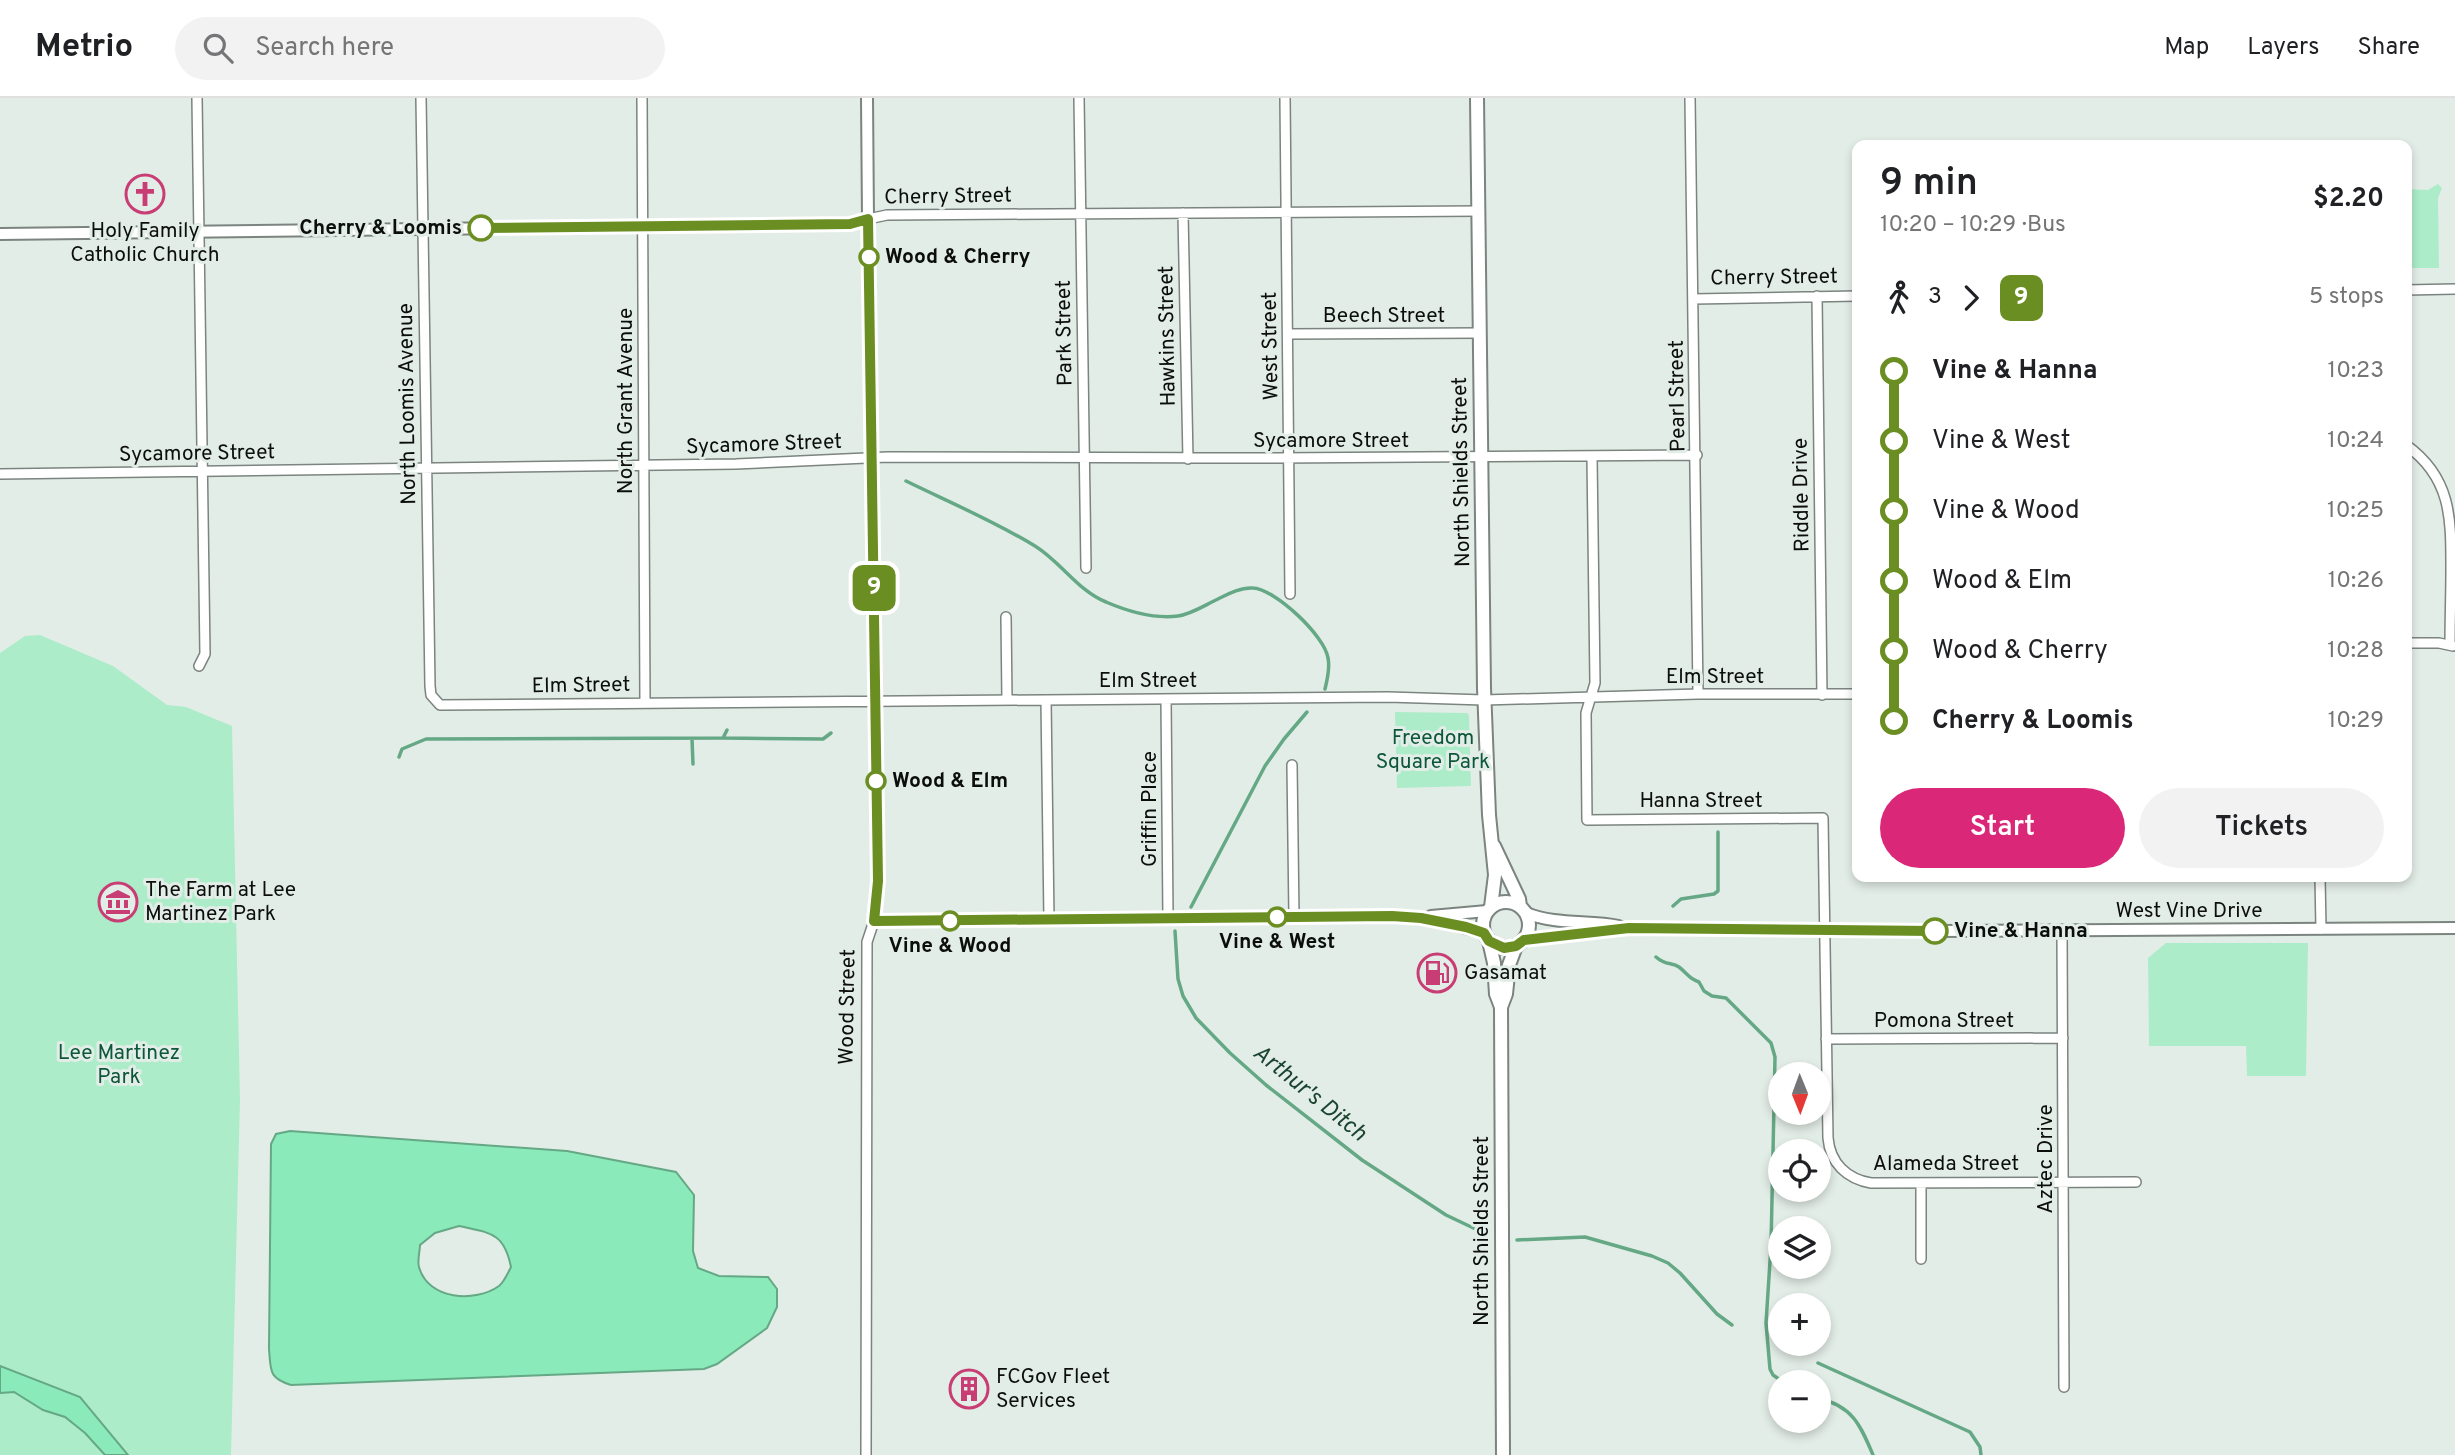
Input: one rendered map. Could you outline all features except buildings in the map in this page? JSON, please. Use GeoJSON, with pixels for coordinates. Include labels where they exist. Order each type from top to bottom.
{"type":"FeatureCollection","features":[{"type":"Feature","properties":{"kind":"main road","name":"North Shields Street"},"geometry":{"type":"LineString","coordinates":[[1477,98],[1484,700],[1495,885],[1489,909]]}},
{"type":"Feature","properties":{"kind":"main road","name":"North Shields Street"},"geometry":{"type":"LineString","coordinates":[[1493,845],[1523,909]]}},
{"type":"Feature","properties":{"kind":"main road"},"geometry":{"type":"LineString","coordinates":[[1506,902],[1523,909],[1529,931],[1520,943],[1504,948],[1487,937],[1483,923],[1489,909],[1506,902]]}},
{"type":"Feature","properties":{"kind":"main road","name":"North Shields Street"},"geometry":{"type":"LineString","coordinates":[[1487,937],[1494,963],[1496,994],[1501,1007]]}},
{"type":"Feature","properties":{"kind":"main road","name":"North Shields Street"},"geometry":{"type":"LineString","coordinates":[[1503,1455],[1501,1007],[1506,994],[1509,965],[1520,943]]}},
{"type":"Feature","properties":{"kind":"street"},"geometry":{"type":"LineString","coordinates":[[197,98],[205,654],[200,666]]}},
{"type":"Feature","properties":{"kind":"street","name":"North Loomis Avenue"},"geometry":{"type":"LineString","coordinates":[[421,98],[430,686],[431,695],[440,705]]}},
{"type":"Feature","properties":{"kind":"street","name":"North Grant Avenue"},"geometry":{"type":"LineString","coordinates":[[642,98],[645,703]]}},
{"type":"Feature","properties":{"kind":"street","name":"Wood Street"},"geometry":{"type":"LineString","coordinates":[[866,1455],[867,942],[874,921],[878,881],[867,98]]}},
{"type":"Feature","properties":{"kind":"street","name":"Park Street"},"geometry":{"type":"LineString","coordinates":[[1079,98],[1086,568]]}},
{"type":"Feature","properties":{"kind":"street","name":"West Street"},"geometry":{"type":"LineString","coordinates":[[1285,98],[1290,594]]}},
{"type":"Feature","properties":{"kind":"street","name":"Pearl Street"},"geometry":{"type":"LineString","coordinates":[[1690,98],[1697,455],[1698,694]]}},
{"type":"Feature","properties":{"kind":"street","name":"Cherry Street"},"geometry":{"type":"LineString","coordinates":[[0,234],[850,224],[885,215],[1479,211]]}},
{"type":"Feature","properties":{"kind":"street","name":"Hawkins Street"},"geometry":{"type":"LineString","coordinates":[[1183,213],[1188,458]]}},
{"type":"Feature","properties":{"kind":"street"},"geometry":{"type":"LineString","coordinates":[[2412,290],[2455,289]]}},
{"type":"Feature","properties":{"kind":"street","name":"Riddle Drive"},"geometry":{"type":"LineString","coordinates":[[1816,296],[1822,695]]}},
{"type":"Feature","properties":{"kind":"street","name":"Cherry Street"},"geometry":{"type":"LineString","coordinates":[[1693,299],[1852,296]]}},
{"type":"Feature","properties":{"kind":"street","name":"Beech Street"},"geometry":{"type":"LineString","coordinates":[[1289,334],[1479,333]]}},
{"type":"Feature","properties":{"kind":"street"},"geometry":{"type":"LineString","coordinates":[[2412,451],[2430,468],[2441,485],[2448,504],[2451,524],[2453,646],[2412,643]]}},
{"type":"Feature","properties":{"kind":"street","name":"Sycamore Street"},"geometry":{"type":"LineString","coordinates":[[0,474],[644,466],[873,459],[1697,455]]}},
{"type":"Feature","properties":{"kind":"street","name":"Hanna Street"},"geometry":{"type":"LineString","coordinates":[[1592,457],[1595,683],[1586,713],[1587,820],[1822,818],[1828,1145],[1832,1157],[1842,1170]]}},
{"type":"Feature","properties":{"kind":"street"},"geometry":{"type":"LineString","coordinates":[[1006,617],[1007,700]]}},
{"type":"Feature","properties":{"kind":"street","name":"Elm Street"},"geometry":{"type":"LineString","coordinates":[[440,705],[1388,697],[1484,700],[1698,694],[1852,694]]}},
{"type":"Feature","properties":{"kind":"street","name":"Griffin Place"},"geometry":{"type":"LineString","coordinates":[[1166,699],[1168,918]]}},
{"type":"Feature","properties":{"kind":"street"},"geometry":{"type":"LineString","coordinates":[[1046,700],[1049,920]]}},
{"type":"Feature","properties":{"kind":"street"},"geometry":{"type":"LineString","coordinates":[[1293,765],[1294,917]]}},
{"type":"Feature","properties":{"kind":"street"},"geometry":{"type":"LineString","coordinates":[[2320,882],[2320,929]]}},
{"type":"Feature","properties":{"kind":"street"},"geometry":{"type":"LineString","coordinates":[[874,921],[1421,918],[1489,909]]}},
{"type":"Feature","properties":{"kind":"street","name":"West Vine Drive"},"geometry":{"type":"LineString","coordinates":[[1523,909],[1544,920],[1600,923],[1629,928]]}},
{"type":"Feature","properties":{"kind":"street"},"geometry":{"type":"LineString","coordinates":[[1421,918],[1449,923],[1487,937]]}},
{"type":"Feature","properties":{"kind":"street","name":"West Vine Drive"},"geometry":{"type":"LineString","coordinates":[[1520,943],[1629,928],[2062,931],[2455,928]]}},
{"type":"Feature","properties":{"kind":"street","name":"Aztec Drive"},"geometry":{"type":"LineString","coordinates":[[2062,931],[2064,1387]]}},
{"type":"Feature","properties":{"kind":"street","name":"Pomona Street"},"geometry":{"type":"LineString","coordinates":[[1826,1039],[2063,1038]]}},
{"type":"Feature","properties":{"kind":"street","name":"Alameda Street"},"geometry":{"type":"LineString","coordinates":[[1842,1170],[1862,1181],[2136,1182]]}},
{"type":"Feature","properties":{"kind":"street"},"geometry":{"type":"LineString","coordinates":[[1921,1259],[1922,1182]]}},
{"type":"Feature","properties":{"kind":"green space"},"geometry":{"type":"Polygon","coordinates":[[[2438,184],[2442,188],[2438,198],[2439,268],[2412,268],[2412,189],[2428,190],[2438,184]]]}},
{"type":"Feature","properties":{"kind":"green space","name":"Lee Martinez Park"},"geometry":{"type":"Polygon","coordinates":[[[40,635],[113,666],[167,705],[186,707],[232,726],[240,1100],[231,1455],[128,1455],[80,1397],[0,1366],[0,653],[25,636],[40,635]]]}},
{"type":"Feature","properties":{"kind":"green space","name":"Freedom Square Park"},"geometry":{"type":"Polygon","coordinates":[[[1395,712],[1467,713],[1471,786],[1397,788],[1395,712]]]}},
{"type":"Feature","properties":{"kind":"green space"},"geometry":{"type":"Polygon","coordinates":[[[2166,943],[2308,943],[2306,1076],[2247,1076],[2246,1046],[2149,1046],[2148,958],[2166,943]]]}},
{"type":"Feature","properties":{"kind":"green space"},"geometry":{"type":"Polygon","coordinates":[[[14,1392],[43,1410],[65,1417],[85,1433],[105,1455],[0,1455],[0,1393],[14,1392]]]}},
{"type":"Feature","properties":{"kind":"shaded area"},"geometry":{"type":"Polygon","coordinates":[[[290,1131],[567,1151],[676,1172],[694,1195],[693,1251],[698,1268],[719,1276],[768,1277],[777,1289],[777,1307],[767,1328],[717,1364],[704,1369],[291,1385],[274,1376],[269,1349],[271,1144],[276,1134],[290,1131]],[[459,1226],[435,1233],[420,1245],[418,1265],[424,1278],[442,1292],[453,1295],[478,1295],[501,1284],[511,1267],[500,1240],[487,1233],[459,1226]]]}},
{"type":"Feature","properties":{"kind":"shaded area"},"geometry":{"type":"Polygon","coordinates":[[[0,1366],[80,1397],[128,1455],[105,1455],[85,1433],[65,1417],[43,1410],[14,1392],[0,1393],[0,1366]]]}},
{"type":"Feature","properties":{"kind":"waterway","name":"Arthur's Ditch"},"geometry":{"type":"LineString","coordinates":[[906,481],[1035,546],[1096,597],[1141,614],[1178,616],[1239,590],[1262,590],[1298,615],[1318,638],[1329,662],[1325,689]]}},
{"type":"Feature","properties":{"kind":"waterway","name":"Arthur's Ditch"},"geometry":{"type":"LineString","coordinates":[[1191,907],[1265,766],[1307,712]]}},
{"type":"Feature","properties":{"kind":"waterway"},"geometry":{"type":"LineString","coordinates":[[399,757],[402,749],[426,739],[723,738],[727,730]]}},
{"type":"Feature","properties":{"kind":"waterway"},"geometry":{"type":"LineString","coordinates":[[724,738],[823,739],[831,733]]}},
{"type":"Feature","properties":{"kind":"waterway"},"geometry":{"type":"LineString","coordinates":[[692,739],[693,764]]}},
{"type":"Feature","properties":{"kind":"waterway"},"geometry":{"type":"LineString","coordinates":[[1673,906],[1681,899],[1718,891],[1718,832]]}},
{"type":"Feature","properties":{"kind":"waterway","name":"Arthur's Ditch"},"geometry":{"type":"LineString","coordinates":[[1175,931],[1178,979],[1183,996],[1196,1018],[1230,1053],[1266,1085],[1362,1160],[1446,1215],[1486,1234]]}},
{"type":"Feature","properties":{"kind":"waterway"},"geometry":{"type":"LineString","coordinates":[[1656,957],[1679,967],[1712,996],[1726,998],[1771,1043],[1775,1057],[1771,1246],[1766,1323],[1770,1370]]}},
{"type":"Feature","properties":{"kind":"waterway","name":"Arthur's Ditch"},"geometry":{"type":"LineString","coordinates":[[1517,1240],[1585,1237],[1652,1256],[1668,1263],[1680,1273],[1717,1314],[1732,1325]]}},
{"type":"Feature","properties":{"kind":"waterway","name":"Arthur's Ditch"},"geometry":{"type":"LineString","coordinates":[[1818,1363],[1970,1432],[1980,1447],[1981,1455]]}},
{"type":"Feature","properties":{"kind":"waterway"},"geometry":{"type":"LineString","coordinates":[[1831,1402],[1847,1411],[1859,1425],[1873,1455]]}},
{"type":"Feature","properties":{"kind":"bus line","name":"9"},"geometry":{"type":"LineString","coordinates":[[481,228],[850,224],[868,219],[878,881],[874,921],[1392,916],[1421,918],[1466,927],[1484,933],[1489,941],[1504,948],[1516,946],[1524,940],[1629,928],[1935,931]]}},
{"type":"Feature","properties":{"kind":"place","name":"Holy Family Catholic Church"},"geometry":{"type":"Point","coordinates":[145,194]}},
{"type":"Feature","properties":{"kind":"place","name":"Cherry & Loomis"},"geometry":{"type":"Point","coordinates":[481,228]}},
{"type":"Feature","properties":{"kind":"place","name":"Wood & Cherry"},"geometry":{"type":"Point","coordinates":[869,257]}},
{"type":"Feature","properties":{"kind":"place","name":"Wood & Elm"},"geometry":{"type":"Point","coordinates":[876,781]}},
{"type":"Feature","properties":{"kind":"place","name":"The Farm at Lee Martinez Park"},"geometry":{"type":"Point","coordinates":[118,902]}},
{"type":"Feature","properties":{"kind":"place","name":"Vine & West"},"geometry":{"type":"Point","coordinates":[1277,917]}},
{"type":"Feature","properties":{"kind":"place","name":"Vine & Wood"},"geometry":{"type":"Point","coordinates":[950,921]}},
{"type":"Feature","properties":{"kind":"place","name":"Vine & Hanna"},"geometry":{"type":"Point","coordinates":[1935,931]}},
{"type":"Feature","properties":{"kind":"place","name":"Gasamat"},"geometry":{"type":"Point","coordinates":[1437,973]}},
{"type":"Feature","properties":{"kind":"place","name":"FCGov Fleet Services"},"geometry":{"type":"Point","coordinates":[969,1389]}}]}
